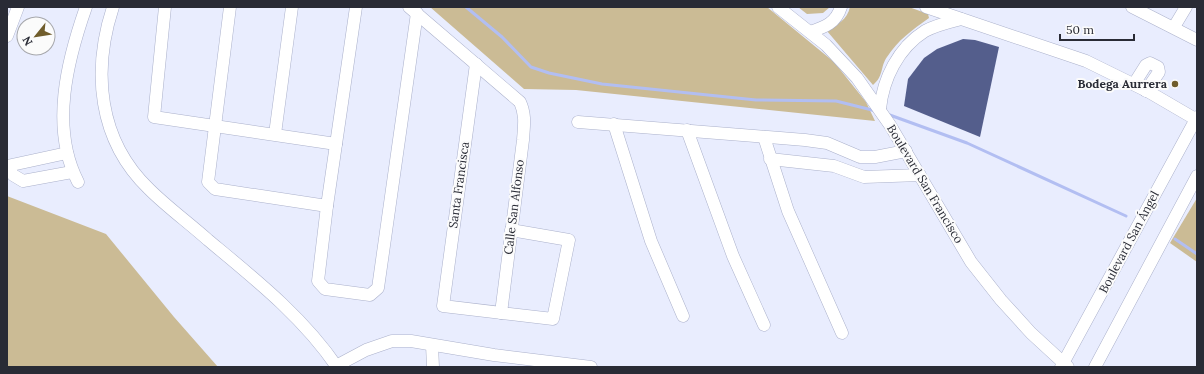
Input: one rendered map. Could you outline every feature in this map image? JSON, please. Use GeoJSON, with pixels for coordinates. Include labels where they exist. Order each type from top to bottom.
{"type":"FeatureCollection","features":[{"type":"Feature","properties":{"kind":"street"},"geometry":{"type":"LineString","coordinates":[[7,36],[18,7]]}},
{"type":"Feature","properties":{"kind":"street"},"geometry":{"type":"LineString","coordinates":[[67,153],[7,166],[13,175],[23,181],[75,177],[67,153],[65,94],[74,41],[86,7]]}},
{"type":"Feature","properties":{"kind":"street"},"geometry":{"type":"LineString","coordinates":[[113,7],[107,23],[103,48],[101,88],[103,104],[114,140],[124,159],[148,189],[288,308],[326,350],[337,367],[366,350],[392,341],[410,341],[432,345],[495,361],[591,367]]}},
{"type":"Feature","properties":{"kind":"street"},"geometry":{"type":"LineString","coordinates":[[165,7],[154,117],[336,144]]}},
{"type":"Feature","properties":{"kind":"street"},"geometry":{"type":"LineString","coordinates":[[230,7],[208,182],[214,189],[327,206]]}},
{"type":"Feature","properties":{"kind":"street"},"geometry":{"type":"LineString","coordinates":[[275,134],[292,7]]}},
{"type":"Feature","properties":{"kind":"street"},"geometry":{"type":"LineString","coordinates":[[356,7],[327,206],[318,281],[325,289],[370,295],[378,288],[413,10]]}},
{"type":"Feature","properties":{"kind":"street","name":"Boulevard San Francisco"},"geometry":{"type":"LineString","coordinates":[[778,7],[810,32],[840,59],[872,97],[906,151],[971,262],[1001,300],[1064,366]]}},
{"type":"Feature","properties":{"kind":"street"},"geometry":{"type":"LineString","coordinates":[[810,32],[826,27],[835,20],[841,7]]}},
{"type":"Feature","properties":{"kind":"street"},"geometry":{"type":"LineString","coordinates":[[926,7],[1086,61],[1134,84],[1197,119]]}},
{"type":"Feature","properties":{"kind":"street"},"geometry":{"type":"LineString","coordinates":[[1132,7],[1197,40]]}},
{"type":"Feature","properties":{"kind":"street"},"geometry":{"type":"LineString","coordinates":[[1174,28],[1186,7]]}},
{"type":"Feature","properties":{"kind":"street"},"geometry":{"type":"LineString","coordinates":[[413,10],[476,64]]}},
{"type":"Feature","properties":{"kind":"street"},"geometry":{"type":"LineString","coordinates":[[880,109],[882,92],[889,74],[897,58],[909,44],[925,31],[960,19]]}},
{"type":"Feature","properties":{"kind":"street"},"geometry":{"type":"LineString","coordinates":[[1134,84],[1146,65],[1150,62],[1158,66],[1159,72],[1146,91]]}},
{"type":"Feature","properties":{"kind":"street","name":"Calle San Alfonso"},"geometry":{"type":"LineString","coordinates":[[476,64],[520,102],[525,119],[501,313]]}},
{"type":"Feature","properties":{"kind":"street","name":"Santa Francisca"},"geometry":{"type":"LineString","coordinates":[[476,64],[442,306],[501,313]]}},
{"type":"Feature","properties":{"kind":"street","name":"Boulevard San Ángel"},"geometry":{"type":"LineString","coordinates":[[1064,366],[1197,119]]}},
{"type":"Feature","properties":{"kind":"street"},"geometry":{"type":"LineString","coordinates":[[578,122],[805,140],[830,145],[860,157],[875,157],[906,151]]}},
{"type":"Feature","properties":{"kind":"street"},"geometry":{"type":"LineString","coordinates":[[614,124],[651,241],[683,316]]}},
{"type":"Feature","properties":{"kind":"street"},"geometry":{"type":"LineString","coordinates":[[687,130],[733,256],[764,325]]}},
{"type":"Feature","properties":{"kind":"street"},"geometry":{"type":"LineString","coordinates":[[764,137],[788,211],[842,333]]}},
{"type":"Feature","properties":{"kind":"street"},"geometry":{"type":"LineString","coordinates":[[827,166],[830,145]]}},
{"type":"Feature","properties":{"kind":"street"},"geometry":{"type":"LineString","coordinates":[[770,159],[834,166],[864,178],[920,175]]}},
{"type":"Feature","properties":{"kind":"street"},"geometry":{"type":"LineString","coordinates":[[1095,367],[1197,176]]}},
{"type":"Feature","properties":{"kind":"street"},"geometry":{"type":"LineString","coordinates":[[501,313],[553,319],[569,240],[511,230]]}},
{"type":"Feature","properties":{"kind":"street"},"geometry":{"type":"LineString","coordinates":[[432,345],[433,367]]}},
{"type":"Feature","properties":{"kind":"shaded area"},"geometry":{"type":"Polygon","coordinates":[[[430,7],[767,7],[834,62],[866,102],[875,121],[576,90],[524,89],[430,7]]]}},
{"type":"Feature","properties":{"kind":"shaded area"},"geometry":{"type":"Polygon","coordinates":[[[798,7],[830,7],[823,13],[807,14],[798,7]]]}},
{"type":"Feature","properties":{"kind":"shaded area"},"geometry":{"type":"Polygon","coordinates":[[[850,7],[909,7],[928,14],[929,18],[906,36],[891,51],[885,61],[879,78],[873,85],[827,31],[838,24],[847,15],[850,7]]]}},
{"type":"Feature","properties":{"kind":"shaded area"},"geometry":{"type":"Polygon","coordinates":[[[7,196],[106,234],[174,317],[218,367],[7,367],[7,196]]]}},
{"type":"Feature","properties":{"kind":"shaded area"},"geometry":{"type":"Polygon","coordinates":[[[1197,198],[1197,262],[1170,243],[1197,198]]]}},
{"type":"Feature","properties":{"kind":"building"},"geometry":{"type":"Polygon","coordinates":[[[963,39],[975,40],[999,47],[980,137],[904,106],[908,79],[924,58],[937,49],[963,39]]]}},
{"type":"Feature","properties":{"kind":"waterway"},"geometry":{"type":"LineString","coordinates":[[466,7],[502,37],[531,67],[549,73],[602,84],[756,100],[836,101],[876,111]]}},
{"type":"Feature","properties":{"kind":"waterway"},"geometry":{"type":"LineString","coordinates":[[887,114],[967,143],[1126,216]]}},
{"type":"Feature","properties":{"kind":"waterway"},"geometry":{"type":"LineString","coordinates":[[1175,239],[1197,254]]}},
{"type":"Feature","properties":{"kind":"place","name":"Bodega Aurrera"},"geometry":{"type":"Point","coordinates":[1175,84]}}]}
